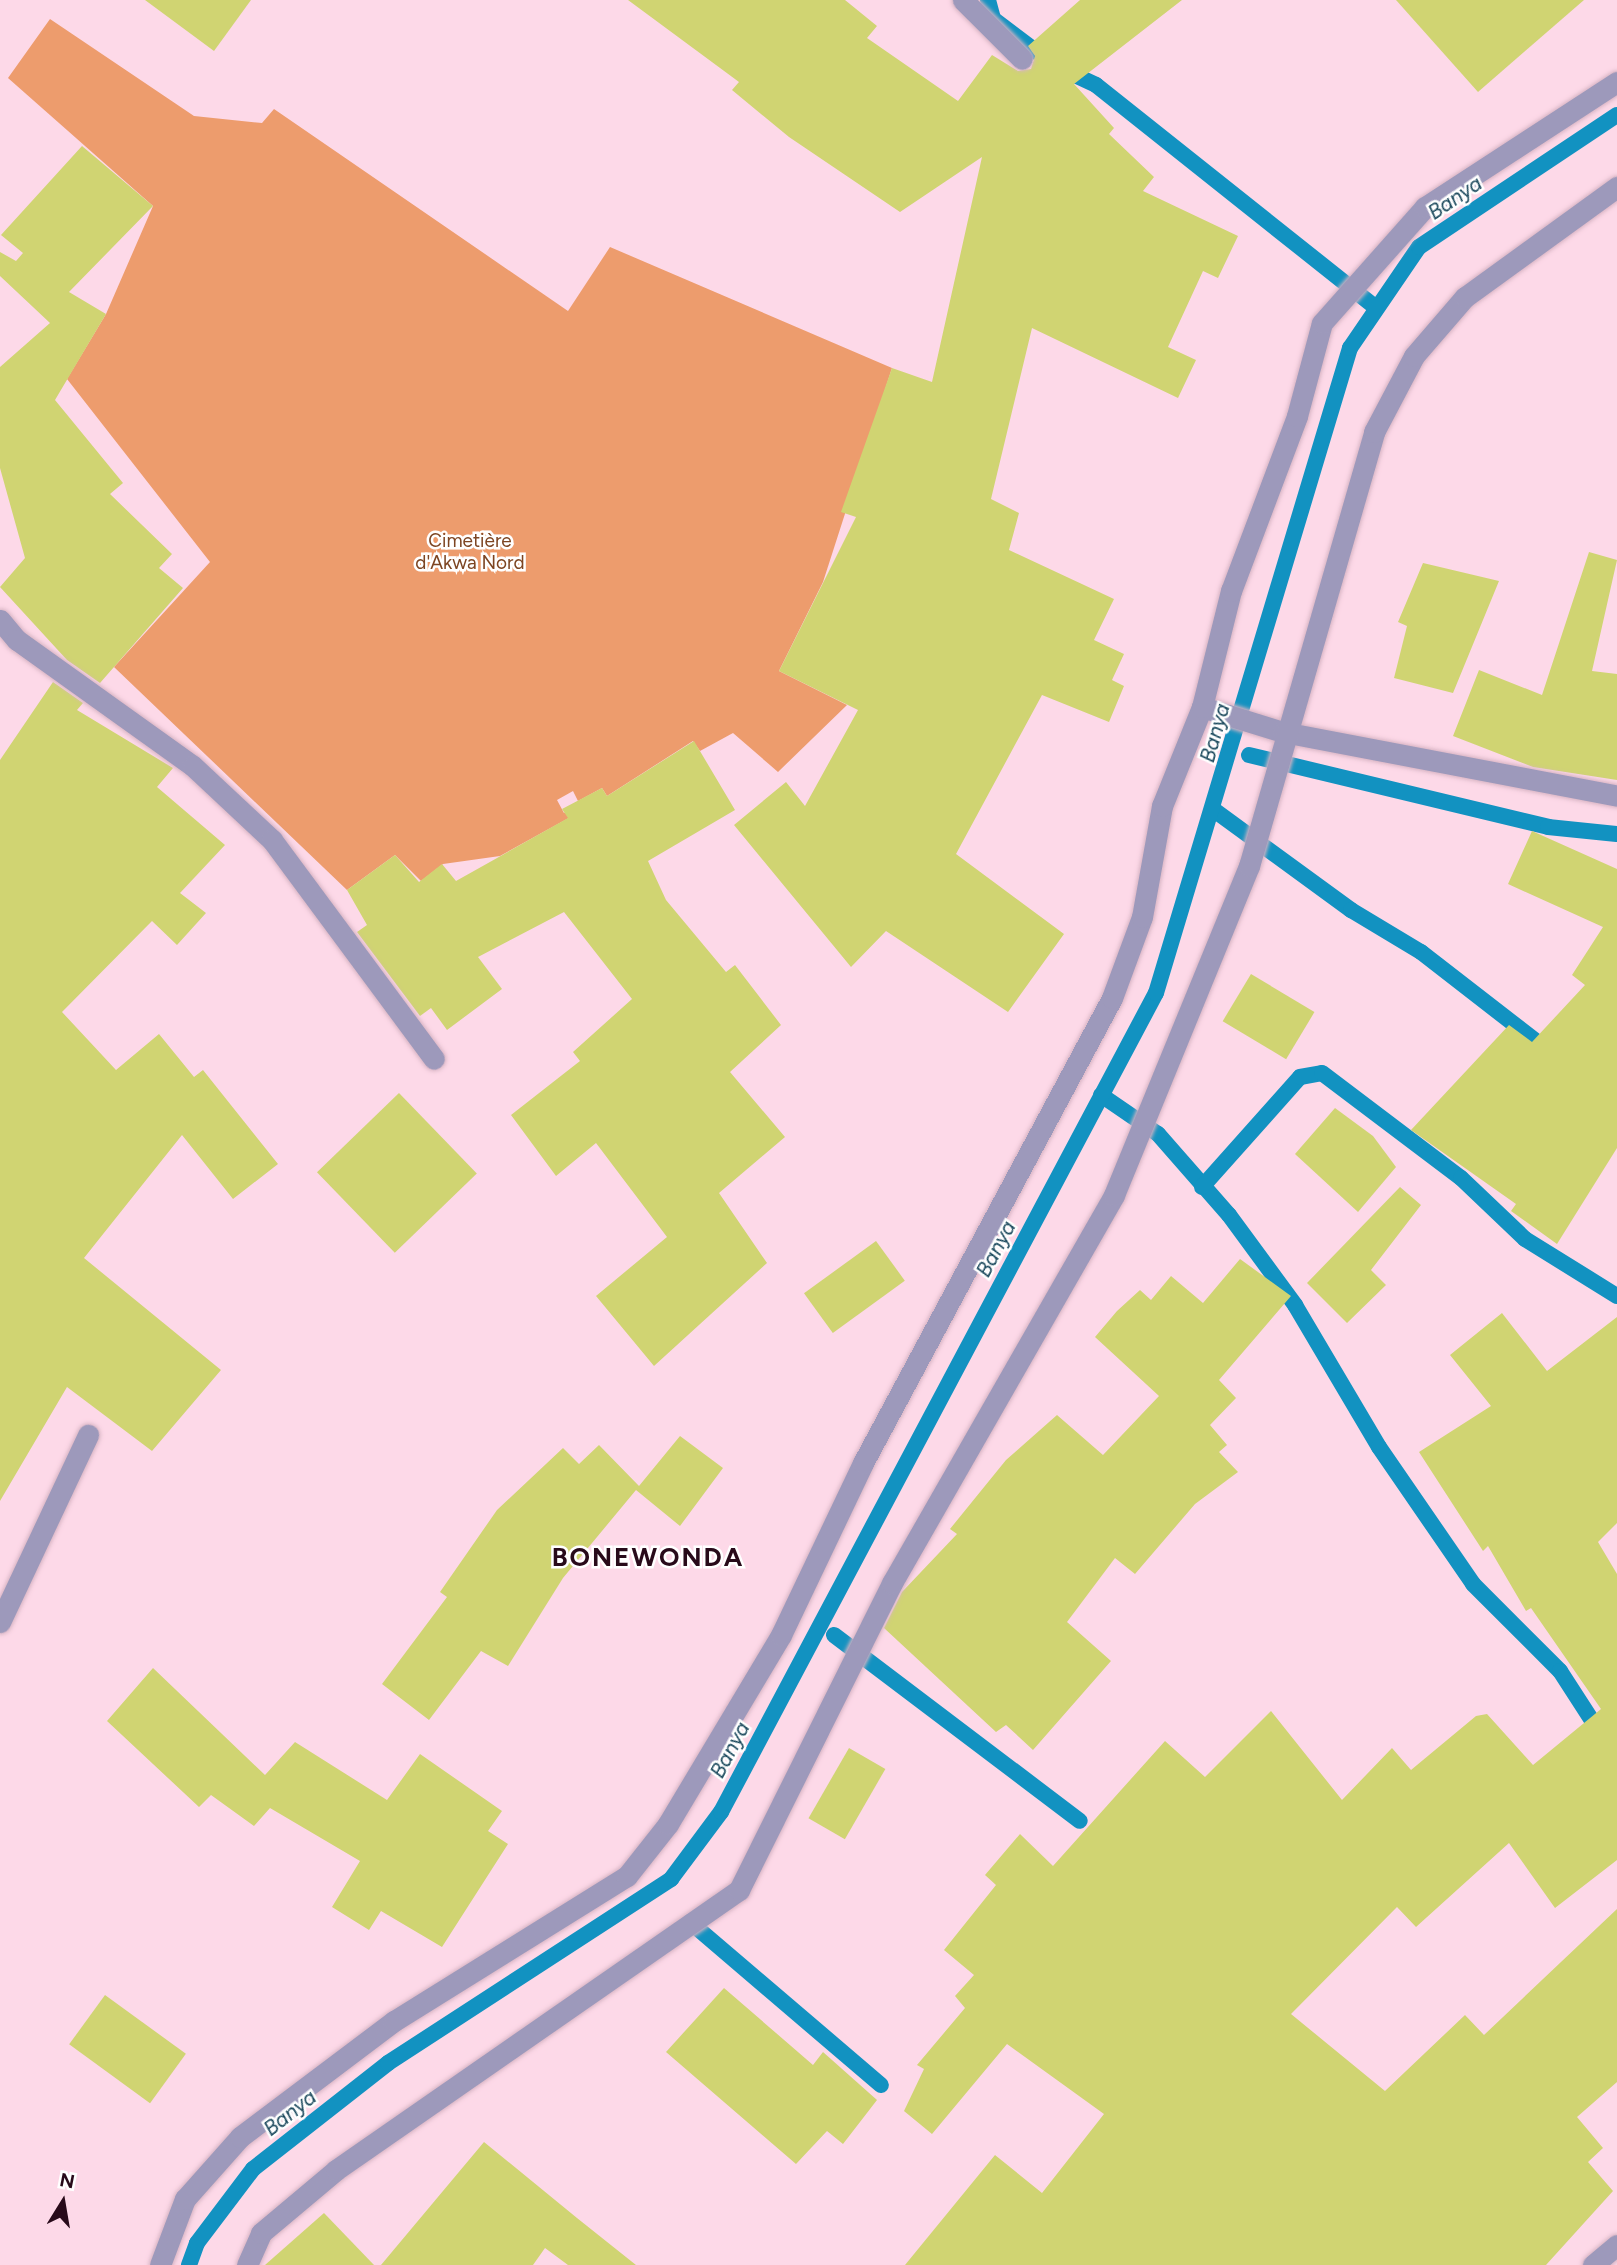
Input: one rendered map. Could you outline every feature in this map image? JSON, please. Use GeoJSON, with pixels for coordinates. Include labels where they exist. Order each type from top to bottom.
{"type":"FeatureCollection","features":[{"type":"Feature","properties":{"kind":"street"},"geometry":{"type":"LineString","coordinates":[[963,0],[1022,59]]}},
{"type":"Feature","properties":{"kind":"street"},"geometry":{"type":"LineString","coordinates":[[160,2265],[185,2199],[240,2137],[394,2021],[627,1876],[668,1824],[781,1635],[863,1463],[1112,998],[1142,917],[1162,806],[1211,709],[1231,591],[1297,416],[1322,323],[1425,207],[1617,82]]}},
{"type":"Feature","properties":{"kind":"street"},"geometry":{"type":"LineString","coordinates":[[247,2265],[261,2233],[336,2170],[739,1890],[886,1594],[1114,1195],[1249,866],[1283,732],[1374,432],[1414,356],[1465,297],[1617,187]]}},
{"type":"Feature","properties":{"kind":"street"},"geometry":{"type":"LineString","coordinates":[[0,620],[17,640],[193,766],[272,840],[434,1059]]}},
{"type":"Feature","properties":{"kind":"street"},"geometry":{"type":"LineString","coordinates":[[1211,709],[1262,722],[1283,732],[1617,796]]}},
{"type":"Feature","properties":{"kind":"street"},"geometry":{"type":"LineString","coordinates":[[0,1622],[88,1435]]}},
{"type":"Feature","properties":{"kind":"street"},"geometry":{"type":"LineString","coordinates":[[1593,2265],[1617,2245]]}},
{"type":"Feature","properties":{"kind":"green space","name":"Cimetière d'Akwa Nord"},"geometry":{"type":"Polygon","coordinates":[[[50,19],[194,116],[262,123],[274,109],[568,311],[610,247],[892,368],[823,582],[779,671],[847,705],[778,772],[733,733],[700,751],[693,741],[607,796],[602,788],[578,801],[573,791],[557,800],[564,813],[576,807],[576,814],[500,856],[443,864],[421,881],[395,855],[347,890],[114,667],[210,562],[67,379],[106,314],[153,206],[8,78],[50,19]]]}},
{"type":"Feature","properties":{"kind":"building"},"geometry":{"type":"Polygon","coordinates":[[[145,0],[251,0],[214,51],[145,0]]]}},
{"type":"Feature","properties":{"kind":"building"},"geometry":{"type":"Polygon","coordinates":[[[628,0],[845,0],[877,26],[867,38],[958,101],[992,55],[1018,71],[1031,69],[1035,56],[1028,46],[1080,0],[1182,0],[1074,84],[1114,128],[1109,134],[1154,177],[1143,191],[1238,236],[1218,278],[1203,271],[1168,347],[1196,360],[1178,398],[1032,328],[991,499],[1019,513],[1009,550],[1114,599],[1094,640],[1124,654],[1112,680],[1124,686],[1109,722],[1042,695],[956,854],[1064,934],[1008,1012],[886,931],[851,967],[734,825],[786,782],[805,806],[858,710],[779,671],[856,517],[841,512],[892,368],[932,382],[982,157],[900,212],[789,137],[732,90],[739,82],[628,0]]]}},
{"type":"Feature","properties":{"kind":"building"},"geometry":{"type":"Polygon","coordinates":[[[1396,0],[1584,0],[1478,92],[1396,0]]]}},
{"type":"Feature","properties":{"kind":"building"},"geometry":{"type":"Polygon","coordinates":[[[82,146],[153,206],[69,292],[106,314],[55,400],[123,483],[110,494],[172,554],[159,568],[183,588],[100,683],[67,660],[0,587],[25,558],[0,468],[0,367],[50,323],[0,276],[0,252],[16,261],[23,253],[1,235],[82,146]]]}},
{"type":"Feature","properties":{"kind":"building"},"geometry":{"type":"Polygon","coordinates":[[[1589,552],[1617,560],[1592,671],[1617,674],[1617,780],[1533,767],[1453,736],[1479,670],[1542,695],[1589,552]]]}},
{"type":"Feature","properties":{"kind":"building"},"geometry":{"type":"Polygon","coordinates":[[[1423,563],[1499,581],[1453,693],[1394,678],[1407,626],[1398,622],[1423,563]]]}},
{"type":"Feature","properties":{"kind":"building"},"geometry":{"type":"Polygon","coordinates":[[[53,682],[83,703],[77,710],[173,768],[157,787],[225,845],[180,893],[206,913],[177,945],[152,921],[62,1012],[116,1070],[159,1034],[194,1077],[203,1070],[278,1164],[233,1199],[182,1135],[84,1258],[221,1370],[152,1451],[67,1387],[0,1501],[0,760],[53,682]]]}},
{"type":"Feature","properties":{"kind":"building"},"geometry":{"type":"Polygon","coordinates":[[[694,741],[735,810],[648,861],[666,900],[726,972],[735,965],[781,1025],[730,1072],[785,1137],[719,1193],[767,1263],[654,1366],[596,1296],[667,1237],[596,1143],[556,1176],[511,1115],[580,1061],[573,1052],[632,999],[564,912],[478,957],[502,989],[447,1030],[431,1008],[420,1016],[357,932],[367,925],[347,890],[395,855],[419,882],[442,864],[456,881],[568,818],[562,809],[602,788],[607,796],[694,741]]]}},
{"type":"Feature","properties":{"kind":"building"},"geometry":{"type":"Polygon","coordinates":[[[1532,831],[1617,869],[1617,1148],[1557,1244],[1511,1211],[1516,1204],[1411,1130],[1509,1025],[1532,1042],[1585,985],[1572,975],[1603,927],[1508,884],[1532,831]]]}},
{"type":"Feature","properties":{"kind":"building"},"geometry":{"type":"Polygon","coordinates":[[[1251,974],[1314,1012],[1286,1059],[1223,1021],[1251,974]]]}},
{"type":"Feature","properties":{"kind":"building"},"geometry":{"type":"Polygon","coordinates":[[[399,1093],[477,1174],[395,1253],[317,1172],[399,1093]]]}},
{"type":"Feature","properties":{"kind":"building"},"geometry":{"type":"Polygon","coordinates":[[[1335,1108],[1373,1136],[1396,1167],[1358,1212],[1295,1154],[1335,1108]]]}},
{"type":"Feature","properties":{"kind":"building"},"geometry":{"type":"Polygon","coordinates":[[[1400,1187],[1421,1205],[1371,1270],[1386,1285],[1347,1323],[1307,1283],[1400,1187]]]}},
{"type":"Feature","properties":{"kind":"building"},"geometry":{"type":"Polygon","coordinates":[[[876,1241],[905,1281],[833,1333],[804,1293],[876,1241]]]}},
{"type":"Feature","properties":{"kind":"building"},"geometry":{"type":"Polygon","coordinates":[[[1240,1259],[1291,1296],[1219,1380],[1236,1398],[1210,1425],[1227,1445],[1219,1452],[1238,1472],[1195,1504],[1135,1574],[1115,1558],[1067,1622],[1111,1661],[1033,1750],[1006,1725],[996,1732],[884,1628],[902,1592],[957,1534],[950,1529],[1006,1460],[1057,1415],[1103,1455],[1159,1396],[1095,1337],[1117,1311],[1140,1290],[1151,1300],[1171,1276],[1203,1303],[1240,1259]]]}},
{"type":"Feature","properties":{"kind":"building"},"geometry":{"type":"Polygon","coordinates":[[[1502,1313],[1547,1371],[1617,1317],[1617,1523],[1598,1542],[1617,1574],[1617,1860],[1555,1908],[1509,1843],[1416,1927],[1397,1907],[1291,2014],[1385,2091],[1465,2015],[1484,2035],[1617,1909],[1617,2082],[1577,2117],[1603,2148],[1588,2162],[1613,2191],[1546,2265],[905,2265],[995,2155],[1042,2193],[1104,2114],[1007,2044],[932,2134],[904,2111],[924,2069],[917,2065],[965,2008],[955,1996],[974,1975],[944,1950],[996,1885],[985,1875],[1020,1834],[1053,1866],[1165,1741],[1205,1777],[1271,1711],[1342,1800],[1392,1748],[1411,1770],[1476,1716],[1487,1714],[1533,1765],[1601,1709],[1531,1608],[1526,1611],[1488,1546],[1483,1551],[1419,1452],[1491,1406],[1450,1355],[1502,1313]]]}},
{"type":"Feature","properties":{"kind":"building"},"geometry":{"type":"Polygon","coordinates":[[[680,1436],[723,1468],[680,1526],[636,1490],[563,1578],[508,1666],[481,1651],[429,1720],[382,1684],[447,1597],[440,1592],[497,1510],[563,1448],[579,1464],[599,1445],[639,1486],[680,1436]]]}},
{"type":"Feature","properties":{"kind":"building"},"geometry":{"type":"Polygon","coordinates":[[[153,1668],[265,1775],[295,1742],[387,1800],[420,1754],[502,1811],[488,1831],[508,1844],[442,1947],[381,1911],[369,1930],[332,1907],[360,1861],[270,1808],[254,1826],[211,1795],[199,1807],[107,1721],[153,1668]]]}},
{"type":"Feature","properties":{"kind":"building"},"geometry":{"type":"Polygon","coordinates":[[[849,1748],[885,1769],[845,1839],[808,1818],[849,1748]]]}},
{"type":"Feature","properties":{"kind":"building"},"geometry":{"type":"Polygon","coordinates":[[[724,1988],[813,2065],[823,2052],[877,2100],[843,2144],[827,2131],[796,2164],[666,2052],[724,1988]]]}},
{"type":"Feature","properties":{"kind":"building"},"geometry":{"type":"Polygon","coordinates":[[[105,1995],[186,2054],[150,2103],[69,2044],[105,1995]]]}},
{"type":"Feature","properties":{"kind":"building"},"geometry":{"type":"Polygon","coordinates":[[[484,2142],[636,2265],[568,2265],[545,2248],[533,2265],[381,2265],[484,2142]]]}},
{"type":"Feature","properties":{"kind":"building"},"geometry":{"type":"Polygon","coordinates":[[[324,2213],[374,2265],[265,2265],[324,2213]]]}},
{"type":"Feature","properties":{"kind":"waterway"},"geometry":{"type":"LineString","coordinates":[[988,0],[993,19],[1045,58]]}},
{"type":"Feature","properties":{"kind":"waterway"},"geometry":{"type":"LineString","coordinates":[[1064,70],[1096,85],[1374,306]]}},
{"type":"Feature","properties":{"kind":"waterway","name":"Banya"},"geometry":{"type":"LineString","coordinates":[[189,2265],[197,2243],[253,2169],[388,2063],[671,1879],[721,1812],[1156,993],[1350,348],[1419,247],[1617,115]]}},
{"type":"Feature","properties":{"kind":"waterway"},"geometry":{"type":"LineString","coordinates":[[1249,755],[1548,827],[1617,834]]}},
{"type":"Feature","properties":{"kind":"waterway"},"geometry":{"type":"LineString","coordinates":[[1214,810],[1351,910],[1421,952],[1550,1052]]}},
{"type":"Feature","properties":{"kind":"waterway"},"geometry":{"type":"LineString","coordinates":[[1202,1187],[1300,1077],[1322,1073],[1461,1178],[1525,1239],[1617,1296]]}},
{"type":"Feature","properties":{"kind":"waterway"},"geometry":{"type":"LineString","coordinates":[[1101,1095],[1158,1134],[1229,1215],[1295,1305],[1379,1447],[1473,1584],[1560,1671],[1617,1759]]}},
{"type":"Feature","properties":{"kind":"waterway"},"geometry":{"type":"LineString","coordinates":[[834,1635],[1080,1821]]}},
{"type":"Feature","properties":{"kind":"waterway"},"geometry":{"type":"LineString","coordinates":[[690,1922],[881,2085]]}},
{"type":"Feature","properties":{"kind":"district","name":"BONEWONDA"},"geometry":{"type":"Point","coordinates":[648,1558]}}]}
